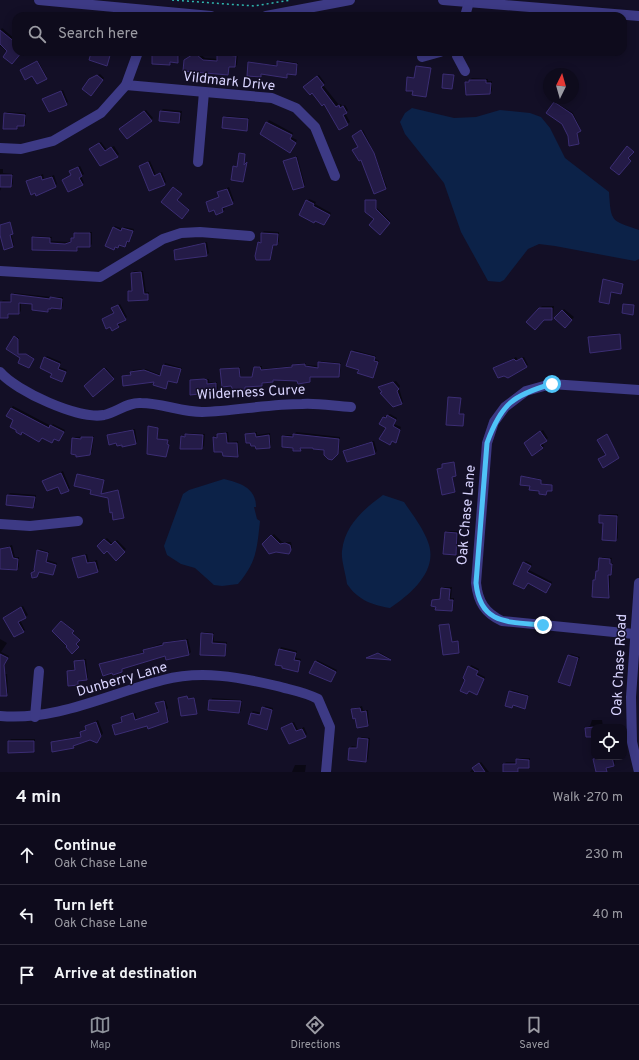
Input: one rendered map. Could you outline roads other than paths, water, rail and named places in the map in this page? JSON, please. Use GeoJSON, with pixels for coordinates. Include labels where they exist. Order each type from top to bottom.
{"type":"FeatureCollection","features":[{"type":"Feature","properties":{"kind":"street"},"geometry":{"type":"LineString","coordinates":[[39,0],[134,12]]}},
{"type":"Feature","properties":{"kind":"street"},"geometry":{"type":"LineString","coordinates":[[287,12],[350,0]]}},
{"type":"Feature","properties":{"kind":"street"},"geometry":{"type":"LineString","coordinates":[[443,0],[469,2],[513,2],[603,12]]}},
{"type":"Feature","properties":{"kind":"street"},"geometry":{"type":"LineString","coordinates":[[466,12],[469,2]]}},
{"type":"Feature","properties":{"kind":"street"},"geometry":{"type":"LineString","coordinates":[[627,15],[639,16]]}},
{"type":"Feature","properties":{"kind":"street"},"geometry":{"type":"LineString","coordinates":[[0,148],[21,149],[53,141],[101,112],[126,85],[137,56]]}},
{"type":"Feature","properties":{"kind":"street"},"geometry":{"type":"LineString","coordinates":[[457,56],[465,71]]}},
{"type":"Feature","properties":{"kind":"street","name":"Vildmark Drive"},"geometry":{"type":"LineString","coordinates":[[126,85],[272,98],[296,108],[315,127],[335,176]]}},
{"type":"Feature","properties":{"kind":"street"},"geometry":{"type":"LineString","coordinates":[[198,162],[204,92]]}},
{"type":"Feature","properties":{"kind":"street"},"geometry":{"type":"LineString","coordinates":[[0,271],[100,278],[163,239],[181,233],[200,232],[250,236]]}},
{"type":"Feature","properties":{"kind":"street","name":"Wilderness Curve"},"geometry":{"type":"LineString","coordinates":[[2,377],[26,391],[73,412],[88,416],[104,415],[127,405],[141,403],[200,412],[302,404],[350,406]]}},
{"type":"Feature","properties":{"kind":"street","name":"Oak Chase Lane"},"geometry":{"type":"LineString","coordinates":[[637,633],[502,621],[492,616],[482,607],[477,595],[476,583],[487,443],[494,422],[506,407],[526,391],[552,384],[639,390]]}},
{"type":"Feature","properties":{"kind":"street"},"geometry":{"type":"LineString","coordinates":[[0,524],[30,526],[78,521]]}},
{"type":"Feature","properties":{"kind":"street","name":"Oak Chase Road"},"geometry":{"type":"LineString","coordinates":[[639,583],[637,633],[631,697],[632,742],[639,772]]}},
{"type":"Feature","properties":{"kind":"street"},"geometry":{"type":"LineString","coordinates":[[35,717],[39,671]]}},
{"type":"Feature","properties":{"kind":"street","name":"Dunberry Lane"},"geometry":{"type":"LineString","coordinates":[[0,716],[35,717],[68,711],[164,680],[203,675],[240,678],[307,694],[318,699],[330,727],[326,772]]}},
{"type":"Feature","properties":{"kind":"water"},"geometry":{"type":"Polygon","coordinates":[[[412,108],[454,118],[476,117],[500,110],[530,113],[541,117],[550,128],[565,158],[609,192],[611,210],[614,219],[639,230],[639,259],[635,261],[539,244],[528,249],[504,280],[500,282],[488,281],[461,232],[444,183],[405,134],[400,122],[405,113],[412,108]]]}},
{"type":"Feature","properties":{"kind":"water"},"geometry":{"type":"Polygon","coordinates":[[[224,479],[241,484],[250,490],[255,500],[256,507],[254,507],[257,519],[260,521],[257,547],[253,562],[249,569],[238,584],[222,586],[214,585],[195,568],[181,564],[167,555],[164,546],[183,494],[189,490],[224,479]]]}},
{"type":"Feature","properties":{"kind":"water"},"geometry":{"type":"Polygon","coordinates":[[[383,495],[404,502],[423,532],[428,542],[430,552],[430,562],[421,580],[406,596],[390,608],[366,601],[351,590],[347,584],[342,555],[344,542],[351,526],[362,512],[383,495]]]}}]}
